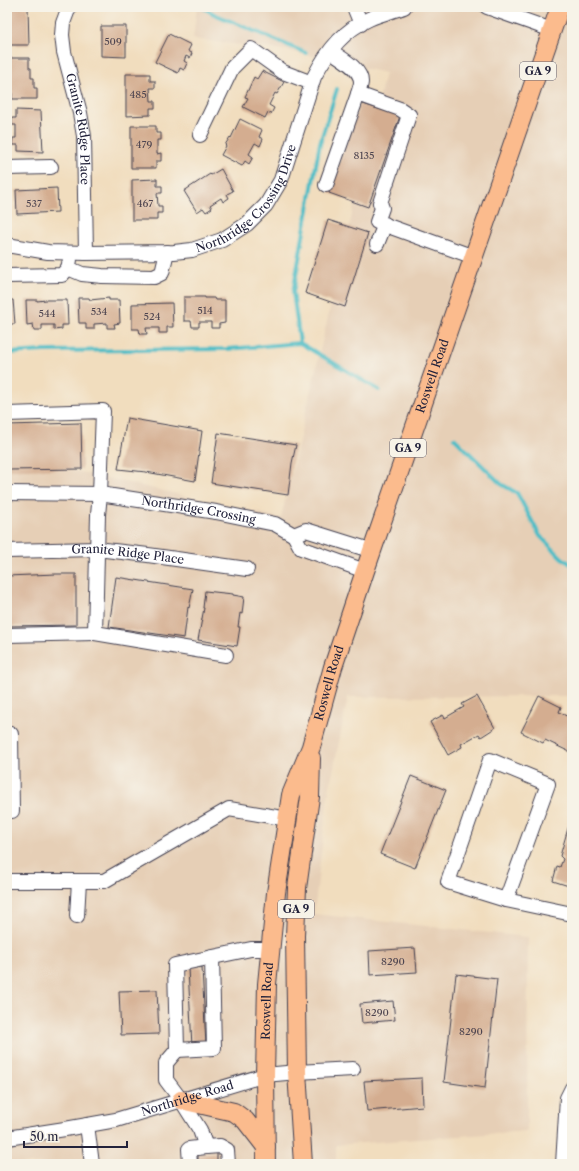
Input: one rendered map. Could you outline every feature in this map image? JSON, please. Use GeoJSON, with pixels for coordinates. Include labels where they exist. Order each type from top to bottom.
{"type":"FeatureCollection","features":[{"type":"Feature","properties":{"kind":"main road","name":"Roswell Road"},"geometry":{"type":"LineString","coordinates":[[266,1160],[265,1075],[267,984],[276,893],[291,795],[311,747],[333,667],[560,7]]}},
{"type":"Feature","properties":{"kind":"main road","name":"Roswell Road"},"geometry":{"type":"LineString","coordinates":[[304,1164],[297,1072],[295,936],[297,888],[310,797],[311,747]]}},
{"type":"Feature","properties":{"kind":"main road"},"geometry":{"type":"LineString","coordinates":[[181,1100],[234,1112],[244,1120],[266,1160]]}},
{"type":"Feature","properties":{"kind":"street","name":"Granite Ridge Place"},"geometry":{"type":"LineString","coordinates":[[68,268],[79,253],[84,136],[80,113],[64,52],[62,35],[63,23],[69,7]]}},
{"type":"Feature","properties":{"kind":"street"},"geometry":{"type":"LineString","coordinates":[[354,7],[361,24]]}},
{"type":"Feature","properties":{"kind":"street","name":"Northridge Crossing Drive"},"geometry":{"type":"LineString","coordinates":[[7,245],[48,252],[167,252],[192,250],[222,240],[246,224],[266,205],[281,180],[312,83],[321,63],[340,39],[361,24],[369,19],[404,7]]}},
{"type":"Feature","properties":{"kind":"street"},"geometry":{"type":"LineString","coordinates":[[487,7],[552,30]]}},
{"type":"Feature","properties":{"kind":"street"},"geometry":{"type":"LineString","coordinates":[[200,135],[232,68],[251,49],[283,72],[312,83]]}},
{"type":"Feature","properties":{"kind":"street"},"geometry":{"type":"LineString","coordinates":[[326,185],[358,94],[361,81],[357,71],[354,68],[331,51]]}},
{"type":"Feature","properties":{"kind":"street"},"geometry":{"type":"LineString","coordinates":[[358,94],[400,109],[409,115],[380,203],[382,208],[377,222],[474,257]]}},
{"type":"Feature","properties":{"kind":"street"},"geometry":{"type":"LineString","coordinates":[[7,168],[51,167]]}},
{"type":"Feature","properties":{"kind":"street"},"geometry":{"type":"LineString","coordinates":[[377,244],[384,224]]}},
{"type":"Feature","properties":{"kind":"street"},"geometry":{"type":"LineString","coordinates":[[7,276],[62,274],[68,268],[82,274],[154,277],[162,273],[167,252]]}},
{"type":"Feature","properties":{"kind":"street"},"geometry":{"type":"LineString","coordinates":[[7,414],[103,411],[98,515],[95,632]]}},
{"type":"Feature","properties":{"kind":"street","name":"Northridge Crossing"},"geometry":{"type":"LineString","coordinates":[[7,493],[100,494],[216,512],[274,524],[294,534],[301,548],[366,571]]}},
{"type":"Feature","properties":{"kind":"street"},"geometry":{"type":"LineString","coordinates":[[294,534],[306,530],[373,551]]}},
{"type":"Feature","properties":{"kind":"street","name":"Granite Ridge Place"},"geometry":{"type":"LineString","coordinates":[[7,551],[97,549],[247,569]]}},
{"type":"Feature","properties":{"kind":"street"},"geometry":{"type":"LineString","coordinates":[[7,635],[95,632],[226,655]]}},
{"type":"Feature","properties":{"kind":"street"},"geometry":{"type":"LineString","coordinates":[[11,734],[9,787],[12,811]]}},
{"type":"Feature","properties":{"kind":"street"},"geometry":{"type":"LineString","coordinates":[[506,900],[548,784],[490,760],[448,882],[506,900],[572,914]]}},
{"type":"Feature","properties":{"kind":"street"},"geometry":{"type":"LineString","coordinates":[[7,881],[104,881],[229,809],[288,819]]}},
{"type":"Feature","properties":{"kind":"street"},"geometry":{"type":"LineString","coordinates":[[77,916],[79,881]]}},
{"type":"Feature","properties":{"kind":"street"},"geometry":{"type":"LineString","coordinates":[[206,1147],[200,1130],[166,1080],[166,1063],[177,1050],[175,965],[251,949],[270,949]]}},
{"type":"Feature","properties":{"kind":"street"},"geometry":{"type":"LineString","coordinates":[[177,1050],[214,1048],[212,957]]}},
{"type":"Feature","properties":{"kind":"street","name":"Northridge Road"},"geometry":{"type":"LineString","coordinates":[[7,1138],[116,1120],[265,1075],[353,1069]]}},
{"type":"Feature","properties":{"kind":"street"},"geometry":{"type":"LineString","coordinates":[[563,1164],[567,1098],[572,1088]]}},
{"type":"Feature","properties":{"kind":"street"},"geometry":{"type":"LineString","coordinates":[[86,1125],[92,1164]]}},
{"type":"Feature","properties":{"kind":"street"},"geometry":{"type":"LineString","coordinates":[[190,1164],[189,1149],[220,1146],[227,1150],[228,1164]]}},
{"type":"Feature","properties":{"kind":"shaded area"},"geometry":{"type":"Polygon","coordinates":[[[197,7],[572,7],[572,696],[348,697],[327,801],[314,914],[528,937],[527,1131],[336,1145],[336,1164],[7,1164],[7,455],[281,518],[385,73],[290,51],[193,39],[197,7]]]}},
{"type":"Feature","properties":{"kind":"building"},"geometry":{"type":"Polygon","coordinates":[[[7,7],[28,7],[29,45],[7,45],[7,7]]]}},
{"type":"Feature","properties":{"kind":"building"},"geometry":{"type":"Polygon","coordinates":[[[101,26],[126,26],[126,57],[101,56],[101,26]]]}},
{"type":"Feature","properties":{"kind":"building"},"geometry":{"type":"Polygon","coordinates":[[[169,34],[191,45],[188,51],[192,53],[190,58],[186,56],[184,61],[187,63],[184,70],[180,68],[178,73],[155,62],[169,34]]]}},
{"type":"Feature","properties":{"kind":"building"},"geometry":{"type":"Polygon","coordinates":[[[7,58],[29,58],[31,78],[34,78],[34,88],[37,88],[37,99],[12,99],[12,92],[7,92],[7,85],[9,85],[10,80],[7,80],[7,58]]]}},
{"type":"Feature","properties":{"kind":"building"},"geometry":{"type":"Polygon","coordinates":[[[262,71],[284,82],[277,94],[275,93],[269,105],[274,108],[271,114],[268,112],[265,118],[243,107],[248,98],[245,97],[254,77],[257,79],[262,71]]]}},
{"type":"Feature","properties":{"kind":"building"},"geometry":{"type":"Polygon","coordinates":[[[126,74],[150,74],[150,81],[155,81],[155,88],[150,88],[151,101],[155,101],[155,108],[150,108],[150,115],[126,116],[126,74]]]}},
{"type":"Feature","properties":{"kind":"building"},"geometry":{"type":"Polygon","coordinates":[[[360,103],[400,116],[368,207],[329,193],[360,103]]]}},
{"type":"Feature","properties":{"kind":"building"},"geometry":{"type":"Polygon","coordinates":[[[16,110],[41,111],[43,152],[18,151],[18,145],[12,145],[13,138],[16,138],[16,125],[12,125],[12,118],[16,118],[16,110]]]}},
{"type":"Feature","properties":{"kind":"building"},"geometry":{"type":"Polygon","coordinates":[[[240,119],[262,130],[259,137],[263,139],[260,146],[255,143],[249,154],[253,157],[249,164],[245,161],[242,166],[221,155],[240,119]]]}},
{"type":"Feature","properties":{"kind":"building"},"geometry":{"type":"Polygon","coordinates":[[[131,126],[156,126],[156,133],[161,133],[161,140],[157,140],[157,154],[161,153],[161,161],[156,161],[156,168],[131,168],[131,126]]]}},
{"type":"Feature","properties":{"kind":"building"},"geometry":{"type":"Polygon","coordinates":[[[221,169],[233,191],[227,194],[229,198],[223,202],[221,198],[210,205],[212,208],[206,212],[203,208],[197,212],[184,191],[210,174],[211,175],[221,169]]]}},
{"type":"Feature","properties":{"kind":"building"},"geometry":{"type":"Polygon","coordinates":[[[157,179],[157,186],[162,186],[162,193],[157,193],[158,206],[162,206],[162,213],[157,213],[157,220],[132,220],[132,180],[157,179]]]}},
{"type":"Feature","properties":{"kind":"building"},"geometry":{"type":"Polygon","coordinates":[[[57,188],[58,212],[17,214],[16,190],[57,188]]]}},
{"type":"Feature","properties":{"kind":"building"},"geometry":{"type":"Polygon","coordinates":[[[328,220],[368,233],[345,307],[305,293],[328,220]]]}},
{"type":"Feature","properties":{"kind":"building"},"geometry":{"type":"Polygon","coordinates":[[[184,297],[205,297],[214,298],[215,300],[225,300],[225,323],[219,324],[219,328],[211,328],[211,322],[199,322],[199,327],[192,327],[191,321],[184,321],[184,297]]]}},
{"type":"Feature","properties":{"kind":"building"},"geometry":{"type":"Polygon","coordinates":[[[78,298],[89,298],[90,300],[109,298],[109,300],[119,300],[120,323],[114,324],[115,328],[107,328],[107,323],[94,324],[94,329],[86,329],[86,323],[79,323],[78,298]]]}},
{"type":"Feature","properties":{"kind":"building"},"geometry":{"type":"Polygon","coordinates":[[[7,300],[13,300],[15,324],[7,324],[7,300]]]}},
{"type":"Feature","properties":{"kind":"building"},"geometry":{"type":"Polygon","coordinates":[[[26,300],[67,300],[68,325],[62,325],[62,329],[54,330],[54,325],[42,325],[42,330],[34,330],[33,324],[27,325],[26,300]]]}},
{"type":"Feature","properties":{"kind":"building"},"geometry":{"type":"Polygon","coordinates":[[[172,303],[173,327],[167,327],[167,333],[159,333],[159,328],[146,328],[147,334],[140,334],[139,329],[132,329],[132,304],[172,303]]]}},
{"type":"Feature","properties":{"kind":"building"},"geometry":{"type":"Polygon","coordinates":[[[127,418],[202,431],[195,481],[146,472],[118,469],[127,418]]]}},
{"type":"Feature","properties":{"kind":"building"},"geometry":{"type":"Polygon","coordinates":[[[81,423],[82,469],[7,470],[7,425],[81,423]]]}},
{"type":"Feature","properties":{"kind":"building"},"geometry":{"type":"Polygon","coordinates":[[[218,433],[296,445],[288,495],[211,483],[218,433]]]}},
{"type":"Feature","properties":{"kind":"building"},"geometry":{"type":"Polygon","coordinates":[[[76,574],[76,625],[7,626],[7,576],[76,574]]]}},
{"type":"Feature","properties":{"kind":"building"},"geometry":{"type":"Polygon","coordinates":[[[116,577],[193,589],[189,608],[188,607],[184,638],[109,627],[116,577]]]}},
{"type":"Feature","properties":{"kind":"building"},"geometry":{"type":"Polygon","coordinates":[[[205,591],[233,594],[244,597],[242,614],[240,613],[238,627],[240,627],[237,646],[198,640],[204,608],[205,591]]]}},
{"type":"Feature","properties":{"kind":"building"},"geometry":{"type":"Polygon","coordinates":[[[477,696],[495,728],[481,737],[479,734],[461,744],[462,747],[448,755],[430,722],[443,715],[445,718],[464,707],[462,704],[477,696]]]}},
{"type":"Feature","properties":{"kind":"building"},"geometry":{"type":"Polygon","coordinates":[[[539,696],[561,707],[559,712],[572,719],[572,753],[545,740],[543,743],[521,732],[539,696]]]}},
{"type":"Feature","properties":{"kind":"building"},"geometry":{"type":"Polygon","coordinates":[[[411,776],[446,790],[415,868],[380,854],[411,776]]]}},
{"type":"Feature","properties":{"kind":"building"},"geometry":{"type":"Polygon","coordinates":[[[569,825],[572,826],[572,887],[553,881],[557,866],[560,867],[563,859],[560,856],[569,825]]]}},
{"type":"Feature","properties":{"kind":"building"},"geometry":{"type":"Polygon","coordinates":[[[415,948],[417,972],[370,975],[369,951],[415,948]]]}},
{"type":"Feature","properties":{"kind":"building"},"geometry":{"type":"Polygon","coordinates":[[[202,967],[206,1046],[192,1047],[188,968],[202,967]]]}},
{"type":"Feature","properties":{"kind":"building"},"geometry":{"type":"Polygon","coordinates":[[[456,974],[497,979],[485,1088],[444,1082],[456,974]]]}},
{"type":"Feature","properties":{"kind":"building"},"geometry":{"type":"Polygon","coordinates":[[[157,990],[159,1034],[121,1035],[119,991],[157,990]]]}},
{"type":"Feature","properties":{"kind":"building"},"geometry":{"type":"Polygon","coordinates":[[[393,1001],[395,1020],[362,1023],[360,1004],[393,1001]]]}},
{"type":"Feature","properties":{"kind":"building"},"geometry":{"type":"Polygon","coordinates":[[[422,1078],[423,1106],[367,1111],[364,1081],[422,1078]]]}},
{"type":"Feature","properties":{"kind":"building"},"geometry":{"type":"Polygon","coordinates":[[[217,1153],[217,1164],[198,1164],[198,1154],[217,1153]]]}},
{"type":"Feature","properties":{"kind":"waterway"},"geometry":{"type":"LineString","coordinates":[[202,7],[214,14],[306,53]]}},
{"type":"Feature","properties":{"kind":"waterway"},"geometry":{"type":"LineString","coordinates":[[300,343],[293,292],[320,143],[337,89]]}},
{"type":"Feature","properties":{"kind":"waterway"},"geometry":{"type":"LineString","coordinates":[[7,353],[44,351],[227,349],[300,343],[379,390]]}},
{"type":"Feature","properties":{"kind":"waterway"},"geometry":{"type":"LineString","coordinates":[[454,438],[501,484],[517,493],[540,536],[562,558],[572,565]]}}]}
